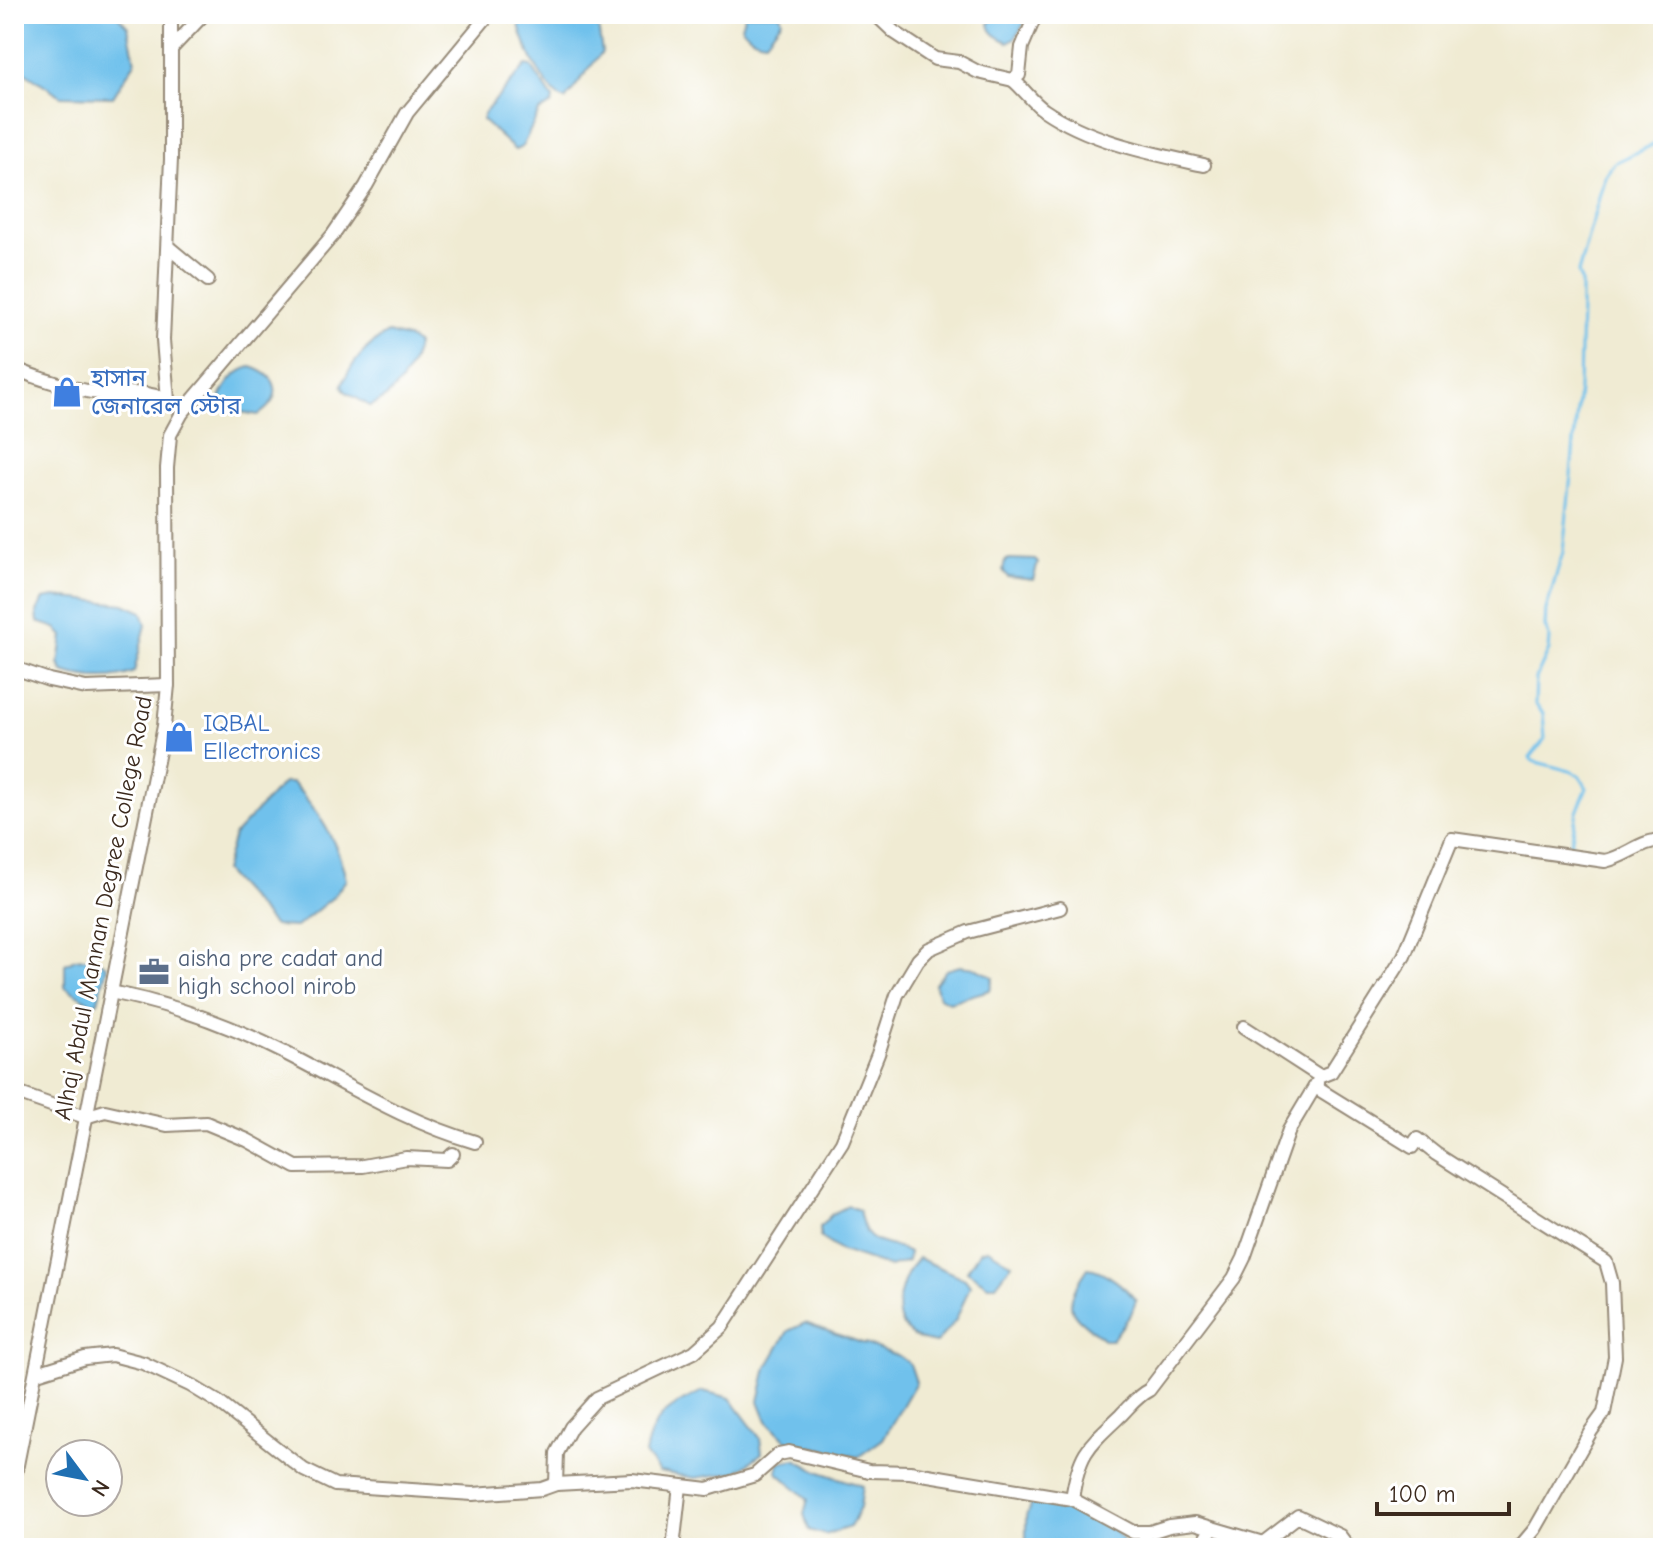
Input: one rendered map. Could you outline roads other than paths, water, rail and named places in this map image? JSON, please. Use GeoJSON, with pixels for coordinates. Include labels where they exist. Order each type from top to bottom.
{"type":"FeatureCollection","features":[{"type":"Feature","properties":{"kind":"street"},"geometry":{"type":"LineString","coordinates":[[168,400],[163,340],[171,159],[171,14]]}},
{"type":"Feature","properties":{"kind":"street"},"geometry":{"type":"LineString","coordinates":[[171,49],[204,14]]}},
{"type":"Feature","properties":{"kind":"street","name":"Alhaj Abdul Mannan Degree College Road"},"geometry":{"type":"LineString","coordinates":[[14,1480],[18,1430],[37,1373],[164,726],[168,685],[167,468],[170,435],[182,413],[332,236],[366,186],[407,113],[489,14]]}},
{"type":"Feature","properties":{"kind":"street"},"geometry":{"type":"LineString","coordinates":[[875,14],[894,32],[935,59],[959,62],[978,72],[1013,80],[1042,109],[1079,129],[1136,150],[1204,165]]}},
{"type":"Feature","properties":{"kind":"street"},"geometry":{"type":"LineString","coordinates":[[1013,80],[1019,75],[1022,47],[1036,14]]}},
{"type":"Feature","properties":{"kind":"street"},"geometry":{"type":"LineString","coordinates":[[168,247],[208,280]]}},
{"type":"Feature","properties":{"kind":"street"},"geometry":{"type":"LineString","coordinates":[[14,368],[97,393],[147,394],[168,400],[182,413]]}},
{"type":"Feature","properties":{"kind":"street"},"geometry":{"type":"LineString","coordinates":[[14,668],[86,688],[168,685]]}},
{"type":"Feature","properties":{"kind":"street"},"geometry":{"type":"LineString","coordinates":[[1072,1499],[1081,1460],[1088,1446],[1137,1396],[1149,1390],[1234,1278],[1244,1258],[1289,1130],[1318,1082],[1341,1059],[1404,956],[1452,839],[1605,861],[1622,857],[1638,845],[1663,840]]}},
{"type":"Feature","properties":{"kind":"street"},"geometry":{"type":"LineString","coordinates":[[556,1484],[557,1453],[571,1427],[597,1398],[694,1352],[727,1320],[842,1142],[873,1067],[897,995],[918,960],[929,949],[968,932],[1060,908]]}},
{"type":"Feature","properties":{"kind":"street"},"geometry":{"type":"LineString","coordinates":[[111,992],[184,1011],[225,1027],[283,1052],[415,1121],[475,1142]]}},
{"type":"Feature","properties":{"kind":"street"},"geometry":{"type":"LineString","coordinates":[[1244,1027],[1412,1147],[1417,1139],[1606,1262],[1612,1283],[1615,1357],[1604,1413],[1535,1529],[1519,1548]]}},
{"type":"Feature","properties":{"kind":"street"},"geometry":{"type":"LineString","coordinates":[[14,1092],[85,1117],[105,1111],[167,1125],[206,1123],[247,1140],[296,1167],[363,1166],[406,1158],[447,1160],[453,1154]]}},
{"type":"Feature","properties":{"kind":"street"},"geometry":{"type":"LineString","coordinates":[[37,1373],[85,1358],[112,1355],[143,1363],[209,1396],[304,1470],[335,1485],[473,1494],[542,1489],[556,1484],[632,1480],[708,1489],[755,1475],[779,1454],[789,1452],[869,1471],[910,1472],[1072,1499],[1133,1532],[1150,1532],[1195,1523],[1263,1543],[1298,1516],[1340,1536],[1349,1548]]}},
{"type":"Feature","properties":{"kind":"street"},"geometry":{"type":"LineString","coordinates":[[673,1548],[680,1486]]}},
{"type":"Feature","properties":{"kind":"street"},"geometry":{"type":"LineString","coordinates":[[1200,1548],[1211,1529]]}},
{"type":"Feature","properties":{"kind":"water"},"geometry":{"type":"Polygon","coordinates":[[[23,14],[116,14],[128,27],[135,62],[113,97],[61,96],[14,65],[14,33],[23,14]]]}},
{"type":"Feature","properties":{"kind":"water"},"geometry":{"type":"Polygon","coordinates":[[[518,14],[592,14],[598,26],[602,52],[565,100],[541,75],[522,35],[518,14]]]}},
{"type":"Feature","properties":{"kind":"water"},"geometry":{"type":"Polygon","coordinates":[[[745,14],[780,14],[782,20],[766,41],[752,37],[741,26],[745,14]]]}},
{"type":"Feature","properties":{"kind":"water"},"geometry":{"type":"Polygon","coordinates":[[[1005,14],[1030,14],[1016,37],[1008,42],[993,33],[989,23],[1005,14]]]}},
{"type":"Feature","properties":{"kind":"water"},"geometry":{"type":"Polygon","coordinates":[[[526,65],[531,66],[553,99],[552,104],[539,112],[522,147],[515,150],[482,120],[485,112],[526,65]]]}},
{"type":"Feature","properties":{"kind":"water"},"geometry":{"type":"Polygon","coordinates":[[[388,333],[410,339],[417,345],[411,364],[395,389],[370,406],[345,391],[342,385],[361,355],[388,333]]]}},
{"type":"Feature","properties":{"kind":"water"},"geometry":{"type":"Polygon","coordinates":[[[251,367],[268,376],[275,388],[272,402],[258,415],[229,410],[219,401],[231,380],[251,367]]]}},
{"type":"Feature","properties":{"kind":"water"},"geometry":{"type":"Polygon","coordinates":[[[1035,560],[1038,563],[1033,580],[1008,577],[1003,570],[1005,561],[1035,560]]]}},
{"type":"Feature","properties":{"kind":"water"},"geometry":{"type":"Polygon","coordinates":[[[55,597],[124,604],[142,612],[146,625],[134,672],[99,678],[63,672],[59,664],[63,636],[56,628],[38,622],[37,612],[44,599],[55,597]]]}},
{"type":"Feature","properties":{"kind":"water"},"geometry":{"type":"Polygon","coordinates":[[[283,783],[292,783],[319,816],[333,840],[346,880],[332,898],[296,927],[274,926],[224,871],[234,835],[283,783]]]}},
{"type":"Feature","properties":{"kind":"water"},"geometry":{"type":"Polygon","coordinates":[[[84,958],[102,962],[107,967],[98,1001],[93,1004],[65,987],[65,964],[84,958]]]}},
{"type":"Feature","properties":{"kind":"water"},"geometry":{"type":"Polygon","coordinates":[[[960,966],[975,968],[993,977],[990,990],[949,1002],[939,997],[935,984],[946,970],[960,966]]]}},
{"type":"Feature","properties":{"kind":"water"},"geometry":{"type":"Polygon","coordinates":[[[848,1206],[859,1210],[866,1232],[871,1237],[909,1253],[908,1261],[890,1267],[839,1250],[820,1237],[820,1227],[832,1214],[848,1206]]]}},
{"type":"Feature","properties":{"kind":"water"},"geometry":{"type":"Polygon","coordinates":[[[988,1249],[1012,1264],[996,1285],[988,1285],[967,1271],[980,1251],[988,1249]]]}},
{"type":"Feature","properties":{"kind":"water"},"geometry":{"type":"Polygon","coordinates":[[[918,1258],[965,1279],[970,1286],[956,1320],[936,1343],[909,1333],[899,1313],[900,1293],[918,1258]]]}},
{"type":"Feature","properties":{"kind":"water"},"geometry":{"type":"Polygon","coordinates":[[[1088,1268],[1115,1280],[1136,1301],[1131,1314],[1112,1340],[1105,1340],[1072,1310],[1073,1293],[1088,1268]]]}},
{"type":"Feature","properties":{"kind":"water"},"geometry":{"type":"Polygon","coordinates":[[[805,1323],[899,1356],[910,1364],[916,1382],[883,1439],[858,1457],[787,1441],[767,1421],[759,1401],[767,1367],[788,1331],[805,1323]]]}},
{"type":"Feature","properties":{"kind":"water"},"geometry":{"type":"Polygon","coordinates":[[[703,1391],[730,1398],[760,1438],[762,1453],[737,1472],[695,1478],[659,1472],[645,1454],[652,1430],[664,1414],[703,1391]]]}},
{"type":"Feature","properties":{"kind":"water"},"geometry":{"type":"Polygon","coordinates":[[[795,1459],[817,1471],[863,1486],[860,1508],[850,1527],[825,1535],[809,1530],[804,1514],[808,1499],[777,1472],[779,1462],[795,1459]]]}},
{"type":"Feature","properties":{"kind":"water"},"geometry":{"type":"Polygon","coordinates":[[[1031,1503],[1071,1505],[1113,1529],[1122,1539],[1120,1548],[1026,1548],[1026,1516],[1031,1503]]]}},
{"type":"Feature","properties":{"kind":"waterway"},"geometry":{"type":"LineString","coordinates":[[1569,852],[1577,812],[1587,788],[1579,775],[1530,758],[1545,739],[1543,713],[1535,704],[1536,678],[1549,650],[1546,610],[1563,552],[1571,475],[1579,389],[1581,281],[1578,273],[1605,176],[1614,163],[1663,140]]}},
{"type":"Feature","properties":{"kind":"place","name":"হাসান জেনারেল স্টোর"},"geometry":{"type":"Point","coordinates":[67,392]}},
{"type":"Feature","properties":{"kind":"place","name":"IQBAL Ellectronics"},"geometry":{"type":"Point","coordinates":[179,737]}},
{"type":"Feature","properties":{"kind":"place","name":"aisha pre cadat and high school nirob"},"geometry":{"type":"Point","coordinates":[154,972]}}]}
